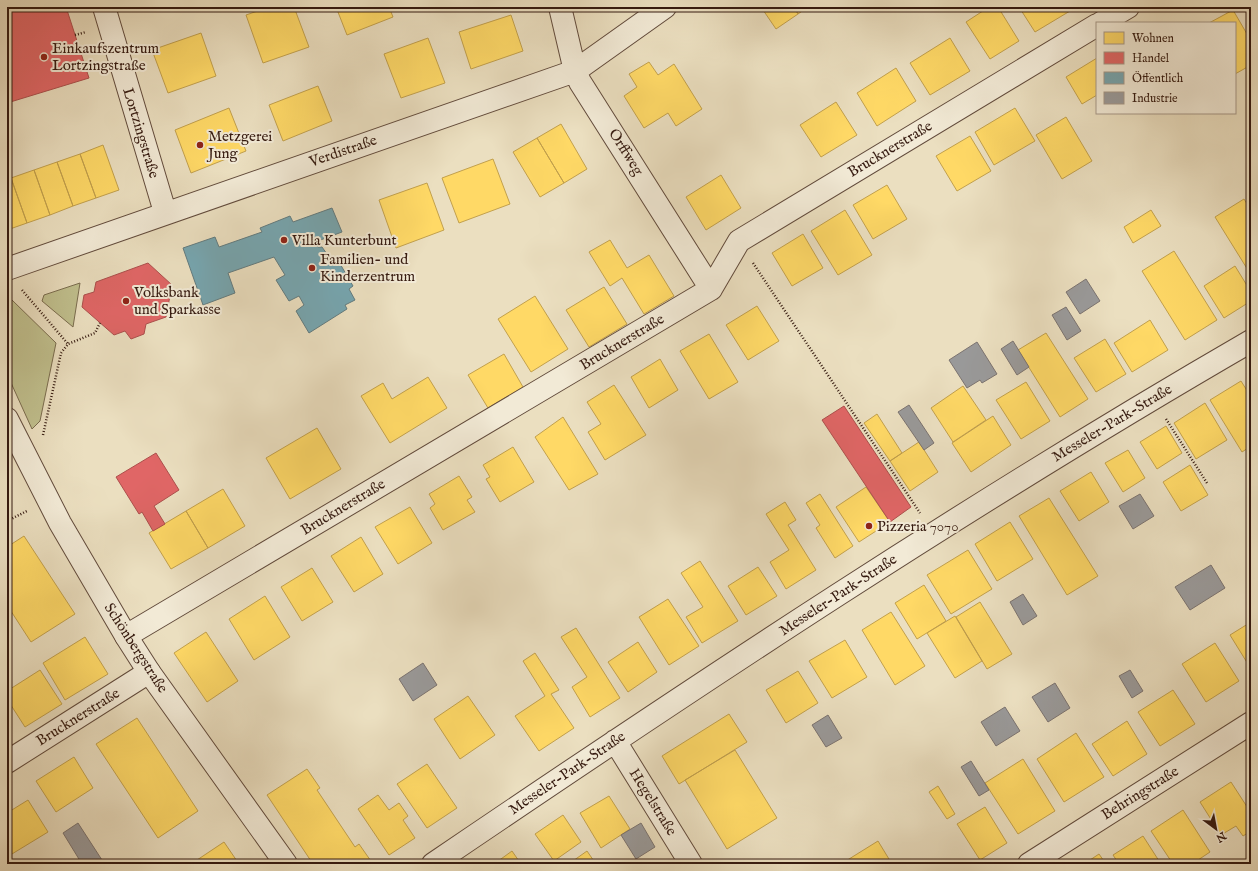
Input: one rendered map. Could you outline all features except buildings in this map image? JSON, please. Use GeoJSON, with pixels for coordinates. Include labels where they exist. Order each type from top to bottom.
{"type":"FeatureCollection","features":[{"type":"Feature","properties":{"kind":"street","name":"Lortzingstraße"},"geometry":{"type":"LineString","coordinates":[[104,7],[165,212]]}},
{"type":"Feature","properties":{"kind":"street","name":"Orffweg"},"geometry":{"type":"LineString","coordinates":[[560,7],[575,71],[580,82],[711,289]]}},
{"type":"Feature","properties":{"kind":"street","name":"Verdistraße"},"geometry":{"type":"LineString","coordinates":[[12,277],[165,212],[575,71],[665,7]]}},
{"type":"Feature","properties":{"kind":"street"},"geometry":{"type":"LineString","coordinates":[[1103,22],[1128,7]]}},
{"type":"Feature","properties":{"kind":"street","name":"Brucknerstraße"},"geometry":{"type":"LineString","coordinates":[[126,636],[711,289],[739,241],[1096,26]]}},
{"type":"Feature","properties":{"kind":"street","name":"Messeler-Park-Straße"},"geometry":{"type":"LineString","coordinates":[[433,864],[614,741],[933,533],[1151,399],[1251,341]]}},
{"type":"Feature","properties":{"kind":"street","name":"Schönbergstraße"},"geometry":{"type":"LineString","coordinates":[[7,420],[60,523],[126,636],[149,672],[286,864]]}},
{"type":"Feature","properties":{"kind":"street","name":"Brucknerstraße"},"geometry":{"type":"LineString","coordinates":[[7,762],[149,672]]}},
{"type":"Feature","properties":{"kind":"street","name":"Behringstraße"},"geometry":{"type":"LineString","coordinates":[[1029,864],[1251,723]]}},
{"type":"Feature","properties":{"kind":"street","name":"Hegelstraße"},"geometry":{"type":"LineString","coordinates":[[614,741],[691,864]]}},
{"type":"Feature","properties":{"kind":"path"},"geometry":{"type":"LineString","coordinates":[[739,241],[933,533]]}},
{"type":"Feature","properties":{"kind":"path"},"geometry":{"type":"LineString","coordinates":[[12,277],[68,344]]}},
{"type":"Feature","properties":{"kind":"path"},"geometry":{"type":"LineString","coordinates":[[34,472],[61,353],[68,344],[95,333],[100,323]]}},
{"type":"Feature","properties":{"kind":"path"},"geometry":{"type":"LineString","coordinates":[[1151,399],[1168,422],[1207,483]]}},
{"type":"Feature","properties":{"kind":"shaded area"},"geometry":{"type":"Polygon","coordinates":[[[80,283],[73,327],[42,301],[44,295],[80,283]]]}},
{"type":"Feature","properties":{"kind":"shaded area"},"geometry":{"type":"Polygon","coordinates":[[[12,300],[56,343],[40,421],[32,429],[7,374],[7,307],[12,300]]]}},
{"type":"Feature","properties":{"kind":"place","name":"Einkaufszentrum Lortzingstraße"},"geometry":{"type":"Point","coordinates":[44,57]}},
{"type":"Feature","properties":{"kind":"place","name":"Metzgerei Jung"},"geometry":{"type":"Point","coordinates":[200,145]}},
{"type":"Feature","properties":{"kind":"place","name":"Villa Kunterbunt"},"geometry":{"type":"Point","coordinates":[284,240]}},
{"type":"Feature","properties":{"kind":"place","name":"Familien- und Kinderzentrum"},"geometry":{"type":"Point","coordinates":[312,268]}},
{"type":"Feature","properties":{"kind":"place","name":"Volksbank und Sparkasse"},"geometry":{"type":"Point","coordinates":[126,301]}},
{"type":"Feature","properties":{"kind":"place","name":"Pizzeria 7070"},"geometry":{"type":"Point","coordinates":[869,526]}}]}
